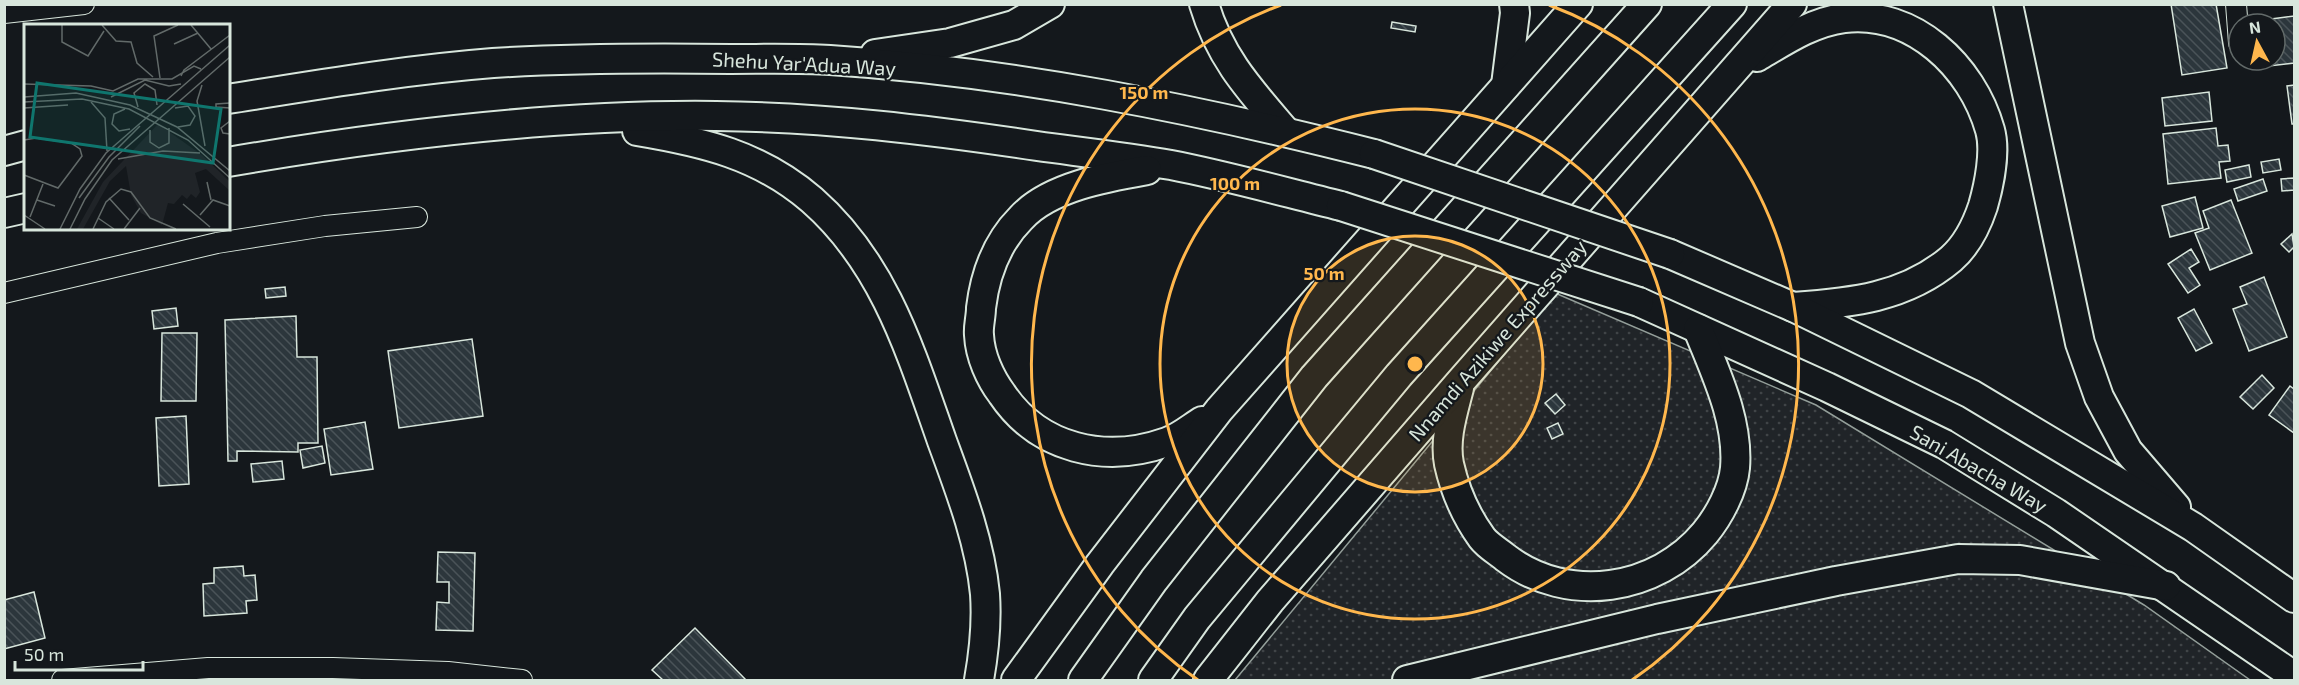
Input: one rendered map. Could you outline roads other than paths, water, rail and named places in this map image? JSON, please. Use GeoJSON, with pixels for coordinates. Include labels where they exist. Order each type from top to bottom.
{"type":"FeatureCollection","features":[{"type":"Feature","properties":{"kind":"highway"},"geometry":{"type":"LineString","coordinates":[[829,60],[951,43],[1014,25],[1050,4]]}},
{"type":"Feature","properties":{"kind":"highway"},"geometry":{"type":"LineString","coordinates":[[1204,4],[1212,34],[1231,67],[1286,132]]}},
{"type":"Feature","properties":{"kind":"highway"},"geometry":{"type":"LineString","coordinates":[[1506,85],[1515,13],[1514,4]]}},
{"type":"Feature","properties":{"kind":"highway"},"geometry":{"type":"LineString","coordinates":[[1016,681],[1100,564],[1219,410],[1578,4]]}},
{"type":"Feature","properties":{"kind":"highway"},"geometry":{"type":"LineString","coordinates":[[1083,681],[1154,580],[1314,377],[1647,4]]}},
{"type":"Feature","properties":{"kind":"highway"},"geometry":{"type":"LineString","coordinates":[[1153,681],[1197,618],[1399,375],[1732,4]]}},
{"type":"Feature","properties":{"kind":"highway","name":"Nnamdi Azikiwe Expressway"},"geometry":{"type":"LineString","coordinates":[[1208,681],[1270,601],[1792,4]]}},
{"type":"Feature","properties":{"kind":"highway"},"geometry":{"type":"LineString","coordinates":[[2008,4],[2080,343],[2099,397],[2128,451],[2193,526]]}},
{"type":"Feature","properties":{"kind":"highway"},"geometry":{"type":"LineString","coordinates":[[1732,71],[1798,33],[1844,18],[1890,21],[1937,45],[1972,86],[1991,131],[1990,182],[1977,225],[1952,259],[1909,286],[1858,302],[1793,307]]}},
{"type":"Feature","properties":{"kind":"highway","name":"Shehu Yar'Adua Way"},"geometry":{"type":"LineString","coordinates":[[230,99],[354,79],[492,63],[623,57],[829,60],[956,73],[1179,108],[1374,154],[1670,254],[1793,307]]}},
{"type":"Feature","properties":{"kind":"highway"},"geometry":{"type":"LineString","coordinates":[[230,162],[344,143],[579,121],[715,116],[825,120],[932,130],[1172,165]]}},
{"type":"Feature","properties":{"kind":"highway"},"geometry":{"type":"LineString","coordinates":[[579,121],[701,142],[746,158],[786,180],[812,200],[849,237],[874,273],[897,316],[961,495],[985,594],[985,648],[979,681]]}},
{"type":"Feature","properties":{"kind":"highway"},"geometry":{"type":"LineString","coordinates":[[1172,165],[1088,181],[1053,197],[1021,217],[996,252],[983,290],[979,336],[989,376],[1015,414],[1047,437],[1085,451],[1129,452],[1169,442],[1219,410]]}},
{"type":"Feature","properties":{"kind":"highway","name":"Sani Abacha Way"},"geometry":{"type":"LineString","coordinates":[[1172,165],[1341,206],[1639,302],[1944,444],[2056,513],[2295,676]]}},
{"type":"Feature","properties":{"kind":"highway"},"geometry":{"type":"LineString","coordinates":[[4,213],[24,208]]}},
{"type":"Feature","properties":{"kind":"highway"},"geometry":{"type":"LineString","coordinates":[[1793,307],[1971,394],[2193,526],[2295,598]]}},
{"type":"Feature","properties":{"kind":"highway"},"geometry":{"type":"LineString","coordinates":[[1461,381],[1449,424],[1449,462],[1459,500],[1483,540],[1517,566],[1556,584],[1606,588],[1655,573],[1691,550],[1719,516],[1735,470],[1735,436],[1719,381],[1698,329]]}},
{"type":"Feature","properties":{"kind":"highway"},"geometry":{"type":"LineString","coordinates":[[1407,681],[1658,619],[1870,574],[1958,559],[2020,560],[2166,586]]}},
{"type":"Feature","properties":{"kind":"street"},"geometry":{"type":"LineString","coordinates":[[4,13],[84,4]]}},
{"type":"Feature","properties":{"kind":"street"},"geometry":{"type":"LineString","coordinates":[[4,293],[218,243],[325,226],[417,217]]}},
{"type":"Feature","properties":{"kind":"street"},"geometry":{"type":"LineString","coordinates":[[62,681],[208,668],[333,668],[448,672],[522,681]]}}]}
